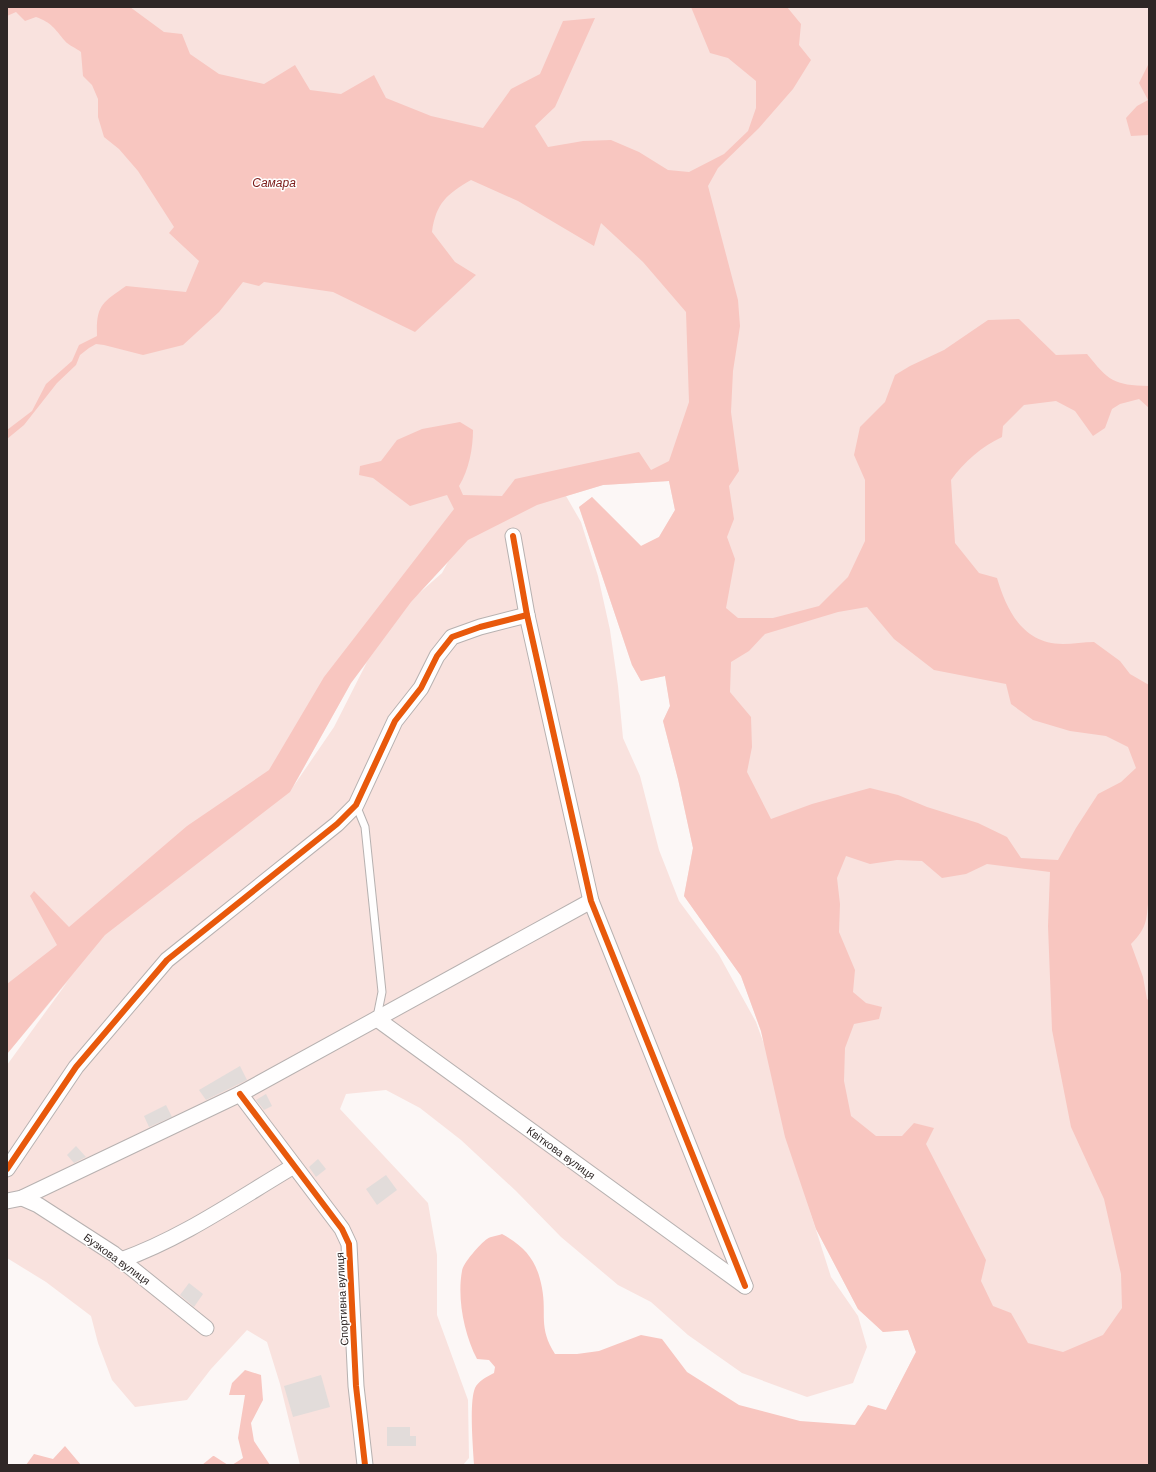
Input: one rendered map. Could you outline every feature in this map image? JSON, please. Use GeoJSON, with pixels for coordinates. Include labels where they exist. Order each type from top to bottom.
{"type":"FeatureCollection","features":[{"type":"Feature","properties":{"kind":"street"},"geometry":{"type":"LineString","coordinates":[[14,1200],[240,1094],[591,901],[527,615],[513,536]]}},
{"type":"Feature","properties":{"kind":"street"},"geometry":{"type":"LineString","coordinates":[[7,1169],[76,1067],[167,960],[337,824],[356,804],[395,721],[421,688],[437,656],[452,637],[480,627],[527,615]]}},
{"type":"Feature","properties":{"kind":"street","name":"Квіткова вулиця"},"geometry":{"type":"LineString","coordinates":[[377,1019],[745,1286],[591,901]]}},
{"type":"Feature","properties":{"kind":"street","name":"Спортивна вулиця"},"geometry":{"type":"LineString","coordinates":[[240,1094],[342,1229],[349,1244],[356,1386],[365,1465]]}},
{"type":"Feature","properties":{"kind":"street"},"geometry":{"type":"LineString","coordinates":[[121,1260],[147,1251],[216,1213],[294,1166]]}},
{"type":"Feature","properties":{"kind":"street","name":"Бузкова вулиця"},"geometry":{"type":"LineString","coordinates":[[14,1200],[38,1206],[121,1260],[206,1328]]}},
{"type":"Feature","properties":{"kind":"lane"},"geometry":{"type":"LineString","coordinates":[[356,804],[366,827],[382,992],[377,1019]]}},
{"type":"Feature","properties":{"kind":"shaded area"},"geometry":{"type":"Polygon","coordinates":[[[7,7],[1149,7],[1149,1465],[886,1410],[916,1352],[908,1330],[883,1332],[858,1309],[816,1229],[803,1189],[831,1277],[858,1316],[867,1347],[853,1383],[807,1397],[742,1373],[688,1335],[651,1302],[618,1285],[561,1237],[516,1191],[461,1140],[420,1108],[386,1090],[346,1094],[340,1109],[428,1203],[437,1255],[437,1315],[468,1400],[469,1458],[463,1465],[300,1465],[280,1384],[267,1342],[247,1330],[211,1369],[187,1400],[135,1407],[112,1380],[98,1343],[91,1316],[46,1282],[7,1258],[7,1065],[68,981],[7,1054],[7,7]],[[669,481],[603,485],[566,496],[581,522],[598,576],[610,630],[618,686],[623,738],[640,776],[659,850],[679,901],[719,955],[756,1022],[764,1044],[761,1031],[741,976],[684,896],[693,848],[678,779],[663,721],[670,706],[665,676],[641,681],[632,665],[579,507],[592,497],[641,546],[659,537],[675,510],[669,481]],[[448,562],[416,596],[442,573],[448,562]],[[367,662],[351,683],[293,787],[334,727],[367,662]]]}},
{"type":"Feature","properties":{"kind":"water","name":"Самара"},"geometry":{"type":"Polygon","coordinates":[[[7,7],[130,7],[164,32],[182,34],[190,54],[219,74],[264,84],[295,65],[310,90],[341,94],[374,75],[386,98],[431,116],[483,128],[511,89],[540,74],[563,21],[595,18],[555,107],[535,126],[548,147],[583,141],[611,140],[639,152],[668,170],[689,172],[724,154],[748,131],[756,108],[756,81],[728,58],[710,53],[691,7],[787,7],[801,24],[799,45],[811,60],[793,89],[759,128],[718,168],[708,186],[738,300],[740,326],[733,371],[731,412],[739,471],[729,486],[734,519],[727,537],[735,559],[726,608],[738,618],[773,618],[819,606],[848,577],[865,541],[865,480],[854,455],[860,427],[885,402],[895,375],[944,350],[988,320],[1019,319],[1056,355],[1087,354],[1107,376],[1113,380],[1119,383],[1149,386],[1149,408],[1139,399],[1120,404],[1112,409],[1105,428],[1093,436],[1075,411],[1056,401],[1024,405],[1003,426],[1002,437],[987,445],[974,455],[951,480],[955,543],[979,573],[997,578],[1012,613],[1027,632],[1049,643],[1063,644],[1094,642],[1120,661],[1130,674],[1149,685],[1149,895],[1147,916],[1144,927],[1131,944],[1143,977],[1147,999],[1149,1001],[1149,1465],[474,1465],[472,1425],[473,1395],[476,1385],[494,1373],[495,1367],[489,1360],[477,1359],[468,1338],[460,1293],[462,1271],[476,1249],[484,1241],[502,1234],[518,1244],[524,1250],[537,1270],[542,1288],[546,1336],[555,1354],[577,1354],[599,1351],[641,1335],[662,1339],[687,1372],[739,1405],[800,1421],[855,1425],[868,1405],[886,1410],[916,1352],[908,1330],[883,1332],[858,1309],[816,1229],[785,1137],[761,1031],[741,976],[684,896],[693,848],[678,779],[663,721],[670,706],[665,676],[641,681],[632,665],[579,507],[592,497],[641,546],[659,537],[675,510],[669,481],[603,485],[537,505],[468,540],[411,602],[351,683],[290,792],[105,935],[7,1054],[7,984],[57,945],[30,896],[34,891],[69,927],[187,826],[269,770],[324,677],[454,509],[447,495],[410,506],[373,478],[359,475],[360,466],[381,461],[397,440],[422,429],[460,422],[473,430],[470,459],[459,486],[463,495],[502,496],[515,479],[639,452],[651,470],[669,461],[689,402],[686,312],[643,262],[601,223],[594,246],[518,201],[471,180],[455,190],[444,200],[436,214],[432,232],[455,262],[476,275],[415,332],[333,292],[264,282],[259,286],[243,282],[219,312],[183,345],[143,355],[104,345],[96,344],[89,348],[80,355],[76,365],[57,383],[24,425],[7,439],[7,430],[32,411],[46,384],[72,361],[79,345],[97,336],[99,311],[106,301],[126,286],[186,292],[199,261],[169,233],[174,227],[138,171],[119,149],[104,137],[98,117],[98,99],[92,85],[83,76],[81,52],[66,42],[46,21],[36,17],[25,21],[16,12],[7,16],[7,7]],[[867,607],[838,612],[765,634],[749,651],[731,662],[730,692],[751,717],[752,747],[747,772],[771,819],[812,804],[870,788],[898,795],[927,807],[978,823],[1007,837],[1021,858],[1058,860],[1098,794],[1121,782],[1136,768],[1128,747],[1106,736],[1070,731],[1033,720],[1011,704],[1006,684],[934,670],[894,639],[867,607]],[[846,856],[837,878],[840,904],[839,932],[855,970],[853,992],[866,1003],[882,1007],[879,1019],[854,1024],[845,1048],[844,1081],[851,1116],[876,1136],[902,1136],[914,1123],[934,1128],[926,1144],[986,1260],[981,1281],[993,1306],[1011,1313],[1028,1343],[1063,1352],[1103,1335],[1122,1308],[1121,1274],[1104,1199],[1071,1127],[1052,1030],[1048,926],[1050,872],[987,864],[966,874],[942,878],[922,861],[897,860],[870,864],[846,856]]]}},
{"type":"Feature","properties":{"kind":"water"},"geometry":{"type":"Polygon","coordinates":[[[1149,63],[1149,135],[1131,136],[1126,118],[1137,106],[1148,100],[1139,83],[1149,63]]]}},
{"type":"Feature","properties":{"kind":"water"},"geometry":{"type":"Polygon","coordinates":[[[245,1370],[261,1375],[263,1400],[251,1423],[254,1441],[270,1465],[232,1465],[243,1458],[238,1438],[245,1395],[229,1395],[232,1383],[245,1370]]]}},
{"type":"Feature","properties":{"kind":"water"},"geometry":{"type":"Polygon","coordinates":[[[65,1446],[81,1465],[26,1465],[34,1454],[53,1459],[65,1446]]]}},
{"type":"Feature","properties":{"kind":"water"},"geometry":{"type":"Polygon","coordinates":[[[214,1456],[228,1465],[202,1465],[214,1456]]]}},
{"type":"Feature","properties":{"kind":"building"},"geometry":{"type":"Polygon","coordinates":[[[240,1066],[247,1080],[206,1100],[199,1090],[240,1066]]]}},
{"type":"Feature","properties":{"kind":"building"},"geometry":{"type":"Polygon","coordinates":[[[266,1094],[272,1106],[264,1110],[256,1100],[266,1094]]]}},
{"type":"Feature","properties":{"kind":"building"},"geometry":{"type":"Polygon","coordinates":[[[166,1105],[172,1117],[149,1127],[144,1116],[166,1105]]]}},
{"type":"Feature","properties":{"kind":"building"},"geometry":{"type":"Polygon","coordinates":[[[76,1146],[86,1157],[74,1163],[67,1155],[76,1146]]]}},
{"type":"Feature","properties":{"kind":"building"},"geometry":{"type":"Polygon","coordinates":[[[318,1159],[326,1169],[316,1177],[309,1167],[318,1159]]]}},
{"type":"Feature","properties":{"kind":"building"},"geometry":{"type":"Polygon","coordinates":[[[386,1175],[397,1190],[377,1205],[366,1189],[386,1175]]]}},
{"type":"Feature","properties":{"kind":"building"},"geometry":{"type":"Polygon","coordinates":[[[189,1283],[203,1294],[194,1307],[180,1295],[189,1283]]]}},
{"type":"Feature","properties":{"kind":"building"},"geometry":{"type":"Polygon","coordinates":[[[321,1375],[330,1407],[293,1417],[284,1386],[321,1375]]]}},
{"type":"Feature","properties":{"kind":"building"},"geometry":{"type":"Polygon","coordinates":[[[387,1427],[410,1427],[410,1436],[416,1436],[416,1446],[387,1446],[387,1427]]]}},
{"type":"Feature","properties":{"kind":"cycle path"},"geometry":{"type":"LineString","coordinates":[[513,536],[527,615],[591,901],[745,1286]]}},
{"type":"Feature","properties":{"kind":"cycle path"},"geometry":{"type":"LineString","coordinates":[[7,1169],[76,1067],[167,960],[337,824],[356,805],[395,721],[421,688],[437,656],[452,637],[480,627],[527,615]]}},
{"type":"Feature","properties":{"kind":"cycle path"},"geometry":{"type":"LineString","coordinates":[[240,1094],[342,1229],[349,1244],[356,1386],[365,1465]]}}]}
